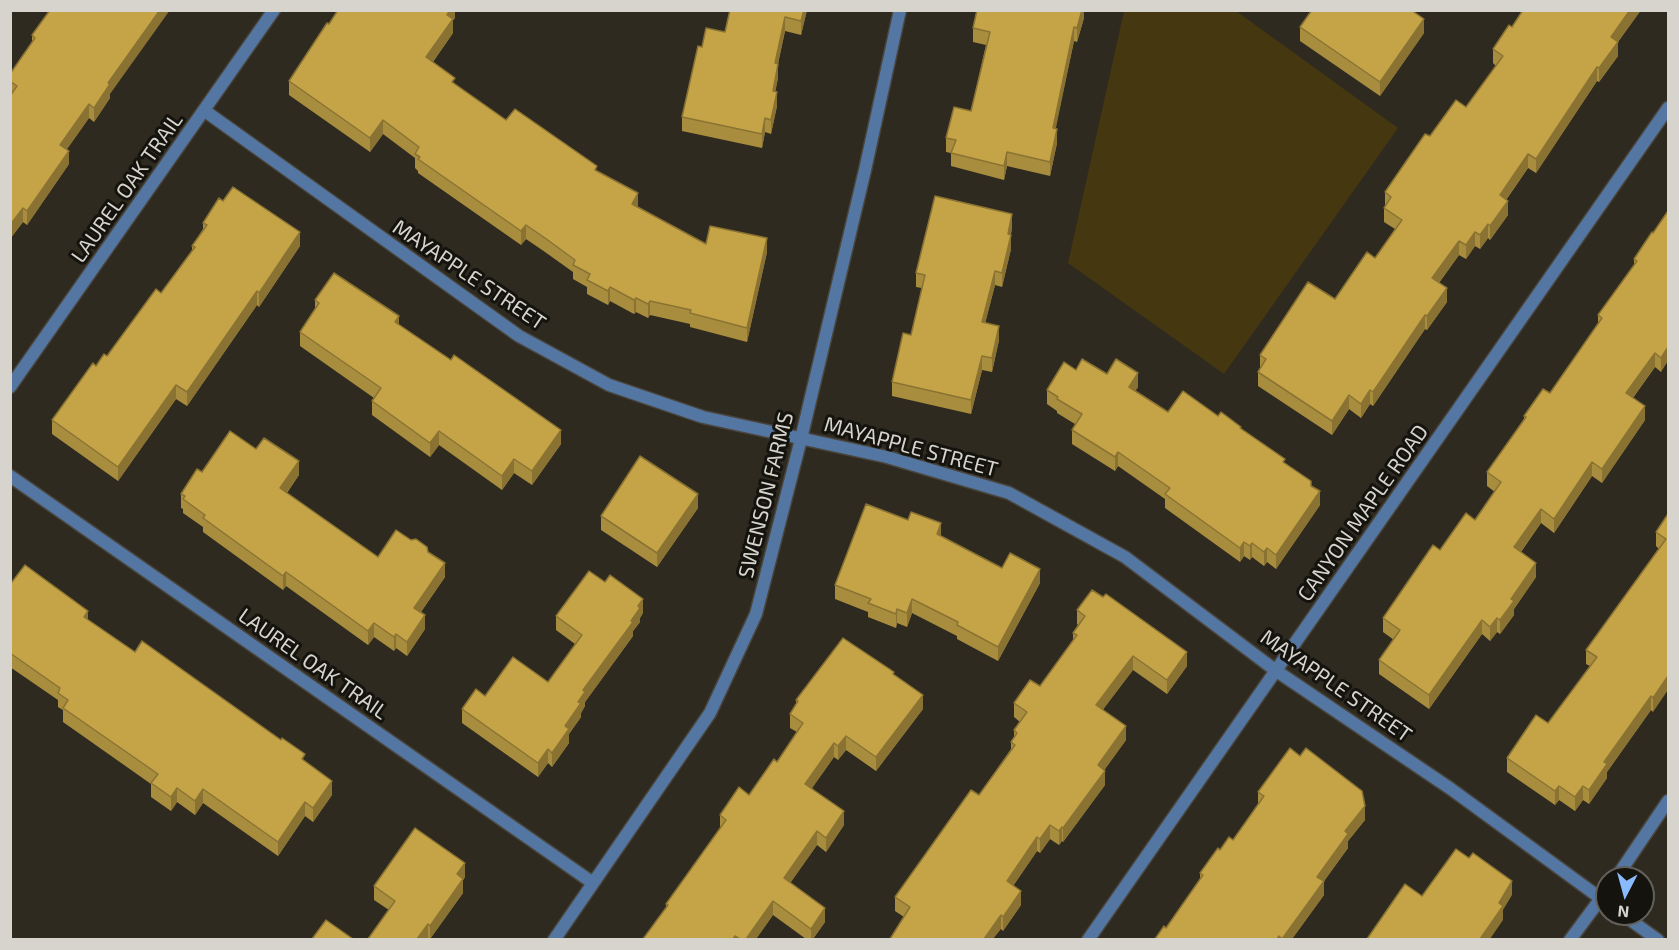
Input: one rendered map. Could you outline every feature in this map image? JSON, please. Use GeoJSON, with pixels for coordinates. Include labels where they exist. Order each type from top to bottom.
{"type":"FeatureCollection","features":[{"type":"Feature","properties":{"kind":"street","name":"LAUREL OAK TRAIL"},"geometry":{"type":"LineString","coordinates":[[10,387],[274,10]]}},
{"type":"Feature","properties":{"kind":"street","name":"SWENSON FARMS"},"geometry":{"type":"LineString","coordinates":[[554,939],[710,713],[756,614],[801,439],[865,170],[900,10]]}},
{"type":"Feature","properties":{"kind":"street","name":"CANYON MAPLE ROAD"},"geometry":{"type":"LineString","coordinates":[[1088,939],[1668,108]]}},
{"type":"Feature","properties":{"kind":"street","name":"MAYAPPLE STREET"},"geometry":{"type":"LineString","coordinates":[[205,111],[386,242],[529,341],[609,385],[703,417],[887,456],[1009,493],[1125,557],[1275,670],[1595,890]]}},
{"type":"Feature","properties":{"kind":"street","name":"LAUREL OAK TRAIL"},"geometry":{"type":"LineString","coordinates":[[10,476],[593,883]]}},
{"type":"Feature","properties":{"kind":"street"},"geometry":{"type":"LineString","coordinates":[[1624,866],[1668,801]]}},
{"type":"Feature","properties":{"kind":"street"},"geometry":{"type":"LineString","coordinates":[[1570,939],[1595,909]]}},
{"type":"Feature","properties":{"kind":"street"},"geometry":{"type":"LineString","coordinates":[[1639,926],[1658,939]]}},
{"type":"Feature","properties":{"kind":"shaded area"},"geometry":{"type":"Polygon","coordinates":[[[1124,11],[1236,11],[1398,128],[1224,374],[1068,263],[1124,11]]]}},
{"type":"Feature","properties":{"kind":"building"},"geometry":{"type":"Polygon","coordinates":[[[50,10],[160,10],[108,83],[110,84],[94,108],[89,104],[60,145],[69,151],[27,211],[23,208],[10,225],[10,96],[17,86],[10,81],[10,74],[35,38],[32,35],[50,10]]]}},
{"type":"Feature","properties":{"kind":"building"},"geometry":{"type":"Polygon","coordinates":[[[338,10],[450,10],[447,15],[453,19],[426,57],[455,78],[452,82],[506,120],[515,109],[597,166],[595,170],[638,193],[632,204],[706,244],[710,226],[767,238],[747,328],[690,313],[691,310],[650,301],[648,304],[636,298],[634,300],[610,287],[608,291],[587,280],[590,274],[573,265],[575,260],[545,238],[526,225],[521,231],[418,159],[420,157],[415,154],[419,147],[383,120],[370,138],[289,81],[338,10]]]}},
{"type":"Feature","properties":{"kind":"building"},"geometry":{"type":"Polygon","coordinates":[[[730,10],[804,10],[801,21],[785,17],[775,63],[778,64],[773,91],[777,92],[771,120],[765,118],[762,134],[682,117],[698,46],[702,47],[706,28],[725,32],[730,10]]]}},
{"type":"Feature","properties":{"kind":"building"},"geometry":{"type":"Polygon","coordinates":[[[977,10],[1082,10],[1077,28],[1074,27],[1053,128],[1057,129],[1050,162],[1007,152],[1004,166],[951,153],[956,140],[946,138],[954,107],[971,111],[990,32],[973,28],[977,10]]]}},
{"type":"Feature","properties":{"kind":"building"},"geometry":{"type":"Polygon","coordinates":[[[1312,10],[1411,10],[1424,19],[1380,82],[1300,27],[1312,10]]]}},
{"type":"Feature","properties":{"kind":"building"},"geometry":{"type":"Polygon","coordinates":[[[1523,10],[1630,10],[1611,37],[1618,42],[1599,68],[1597,67],[1536,159],[1528,154],[1500,195],[1508,201],[1490,226],[1488,224],[1480,235],[1475,232],[1466,245],[1459,241],[1432,278],[1447,288],[1427,316],[1425,315],[1373,392],[1370,390],[1361,404],[1349,395],[1332,421],[1258,372],[1266,359],[1260,355],[1308,282],[1335,299],[1367,252],[1375,258],[1402,220],[1384,208],[1391,197],[1385,192],[1425,134],[1430,136],[1456,100],[1466,107],[1503,56],[1493,49],[1509,25],[1512,27],[1523,10]]]}},
{"type":"Feature","properties":{"kind":"building"},"geometry":{"type":"Polygon","coordinates":[[[233,187],[300,232],[187,392],[176,385],[118,467],[52,420],[93,363],[96,366],[104,354],[107,356],[156,289],[161,293],[195,247],[192,246],[207,225],[203,223],[219,198],[223,201],[233,187]]]}},
{"type":"Feature","properties":{"kind":"building"},"geometry":{"type":"Polygon","coordinates":[[[935,196],[1012,214],[1008,234],[1011,235],[1002,273],[995,271],[982,322],[999,326],[992,358],[982,356],[971,400],[892,382],[903,333],[911,335],[925,275],[916,273],[935,196]]]}},
{"type":"Feature","properties":{"kind":"building"},"geometry":{"type":"Polygon","coordinates":[[[1668,211],[1668,347],[1661,358],[1655,353],[1626,393],[1645,406],[1602,469],[1592,462],[1554,519],[1541,509],[1514,547],[1536,563],[1511,599],[1514,601],[1500,620],[1497,618],[1490,627],[1482,620],[1429,695],[1379,660],[1400,630],[1383,618],[1433,545],[1440,550],[1466,513],[1475,520],[1501,482],[1487,472],[1543,389],[1550,393],[1602,318],[1598,315],[1637,261],[1634,259],[1668,211]]]}},
{"type":"Feature","properties":{"kind":"building"},"geometry":{"type":"Polygon","coordinates":[[[334,273],[399,316],[395,322],[451,360],[454,355],[561,430],[532,471],[514,459],[502,476],[439,431],[430,443],[372,401],[381,388],[300,332],[319,303],[315,300],[334,273]]]}},
{"type":"Feature","properties":{"kind":"building"},"geometry":{"type":"Polygon","coordinates":[[[1082,359],[1107,374],[1116,359],[1138,373],[1129,387],[1168,412],[1183,391],[1218,416],[1221,412],[1285,459],[1283,462],[1311,481],[1311,486],[1320,491],[1276,555],[1267,548],[1264,552],[1252,543],[1250,546],[1244,542],[1240,548],[1165,494],[1170,488],[1118,452],[1115,457],[1072,430],[1082,414],[1047,390],[1064,362],[1076,370],[1082,359]]]}},
{"type":"Feature","properties":{"kind":"building"},"geometry":{"type":"Polygon","coordinates":[[[230,431],[256,449],[264,438],[299,461],[280,488],[378,557],[396,530],[411,540],[416,539],[427,547],[428,552],[445,563],[414,608],[425,615],[407,642],[396,634],[394,637],[374,623],[368,631],[286,572],[283,576],[203,518],[205,515],[183,499],[185,496],[181,494],[197,469],[202,472],[230,431]]]}},
{"type":"Feature","properties":{"kind":"building"},"geometry":{"type":"Polygon","coordinates":[[[640,456],[698,494],[657,553],[601,516],[640,456]]]}},
{"type":"Feature","properties":{"kind":"building"},"geometry":{"type":"Polygon","coordinates":[[[866,504],[908,520],[911,512],[941,523],[937,534],[1002,568],[1010,553],[1040,569],[998,647],[957,625],[958,622],[912,599],[907,613],[897,609],[896,614],[868,603],[871,599],[835,585],[866,504]]]}},
{"type":"Feature","properties":{"kind":"building"},"geometry":{"type":"Polygon","coordinates":[[[1668,514],[1668,676],[1604,762],[1607,764],[1589,790],[1583,786],[1575,797],[1559,786],[1555,791],[1507,758],[1536,715],[1548,723],[1597,657],[1586,650],[1666,539],[1656,532],[1668,514]]]}},
{"type":"Feature","properties":{"kind":"building"},"geometry":{"type":"Polygon","coordinates":[[[25,565],[88,611],[84,617],[135,652],[142,641],[281,740],[282,738],[305,754],[302,759],[332,781],[313,808],[305,802],[278,842],[203,789],[195,801],[177,788],[171,797],[151,783],[158,774],[63,708],[68,700],[58,693],[60,688],[10,653],[10,581],[12,582],[25,565]]]}},
{"type":"Feature","properties":{"kind":"building"},"geometry":{"type":"Polygon","coordinates":[[[589,571],[605,582],[610,575],[643,599],[631,621],[633,622],[583,690],[585,692],[578,702],[581,703],[565,726],[569,729],[552,753],[548,749],[538,763],[462,709],[476,689],[485,696],[513,657],[548,682],[582,635],[556,616],[589,571]]]}},
{"type":"Feature","properties":{"kind":"building"},"geometry":{"type":"Polygon","coordinates":[[[1092,590],[1103,597],[1106,594],[1187,652],[1167,680],[1133,656],[1096,705],[1126,726],[1098,765],[1105,771],[1063,828],[1059,831],[1050,825],[1040,839],[1037,837],[1007,881],[1021,891],[984,939],[890,939],[910,907],[895,897],[971,790],[979,795],[1015,745],[1011,742],[1017,733],[1014,730],[1027,712],[1014,703],[1030,680],[1040,686],[1077,635],[1073,633],[1085,616],[1077,610],[1092,590]]]}},
{"type":"Feature","properties":{"kind":"building"},"geometry":{"type":"Polygon","coordinates":[[[843,638],[894,672],[893,674],[923,695],[876,757],[846,736],[838,746],[834,743],[805,784],[844,811],[826,838],[817,831],[784,878],[825,908],[811,929],[773,901],[746,939],[735,936],[733,939],[643,939],[726,820],[720,815],[739,787],[749,795],[774,759],[777,762],[803,723],[790,714],[798,701],[796,700],[843,638]]]}},
{"type":"Feature","properties":{"kind":"building"},"geometry":{"type":"Polygon","coordinates":[[[1290,748],[1300,756],[1306,748],[1362,791],[1365,806],[1345,831],[1348,834],[1317,877],[1324,881],[1282,939],[1279,936],[1277,939],[1155,939],[1164,926],[1166,928],[1203,875],[1200,873],[1218,848],[1220,850],[1229,837],[1233,840],[1264,796],[1258,792],[1290,748]]]}},
{"type":"Feature","properties":{"kind":"building"},"geometry":{"type":"Polygon","coordinates":[[[415,828],[465,863],[457,874],[463,879],[430,926],[428,924],[417,939],[368,939],[395,901],[374,886],[415,828]]]}},
{"type":"Feature","properties":{"kind":"building"},"geometry":{"type":"Polygon","coordinates":[[[1456,849],[1469,858],[1473,853],[1512,881],[1499,903],[1503,906],[1480,939],[1367,939],[1405,884],[1422,896],[1456,849]]]}},
{"type":"Feature","properties":{"kind":"building"},"geometry":{"type":"Polygon","coordinates":[[[326,920],[353,939],[312,939],[326,920]]]}}]}
